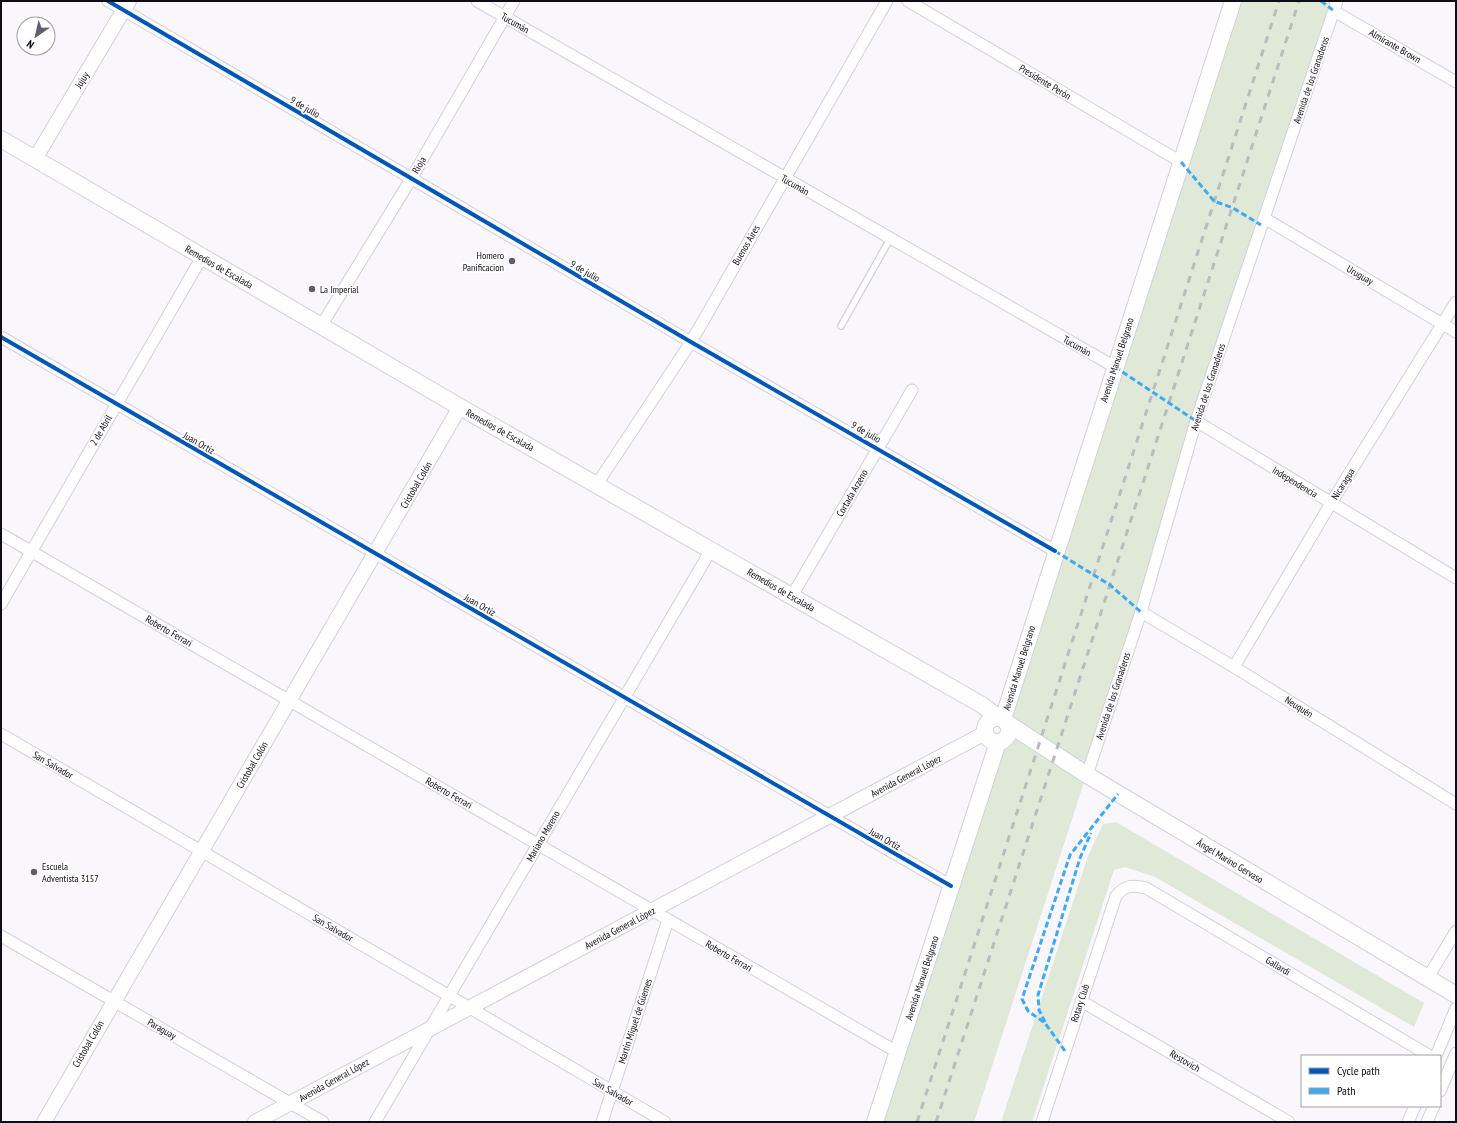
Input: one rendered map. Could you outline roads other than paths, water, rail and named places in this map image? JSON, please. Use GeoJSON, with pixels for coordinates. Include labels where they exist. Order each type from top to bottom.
{"type":"FeatureCollection","features":[{"type":"Feature","properties":{"kind":"main road","name":"Avenida Manuel Belgrano"},"geometry":{"type":"LineString","coordinates":[[1003,720],[1055,551],[1233,1]]}},
{"type":"Feature","properties":{"kind":"main road","name":"Remedios de Escalada"},"geometry":{"type":"LineString","coordinates":[[1,139],[460,407],[982,705],[1003,720]]}},
{"type":"Feature","properties":{"kind":"main road"},"geometry":{"type":"LineString","coordinates":[[990,720],[1003,720],[1009,727],[1008,735],[1002,741],[992,741],[985,733],[987,723],[990,720]]}},
{"type":"Feature","properties":{"kind":"main road","name":"Ángel Marino Gervaso"},"geometry":{"type":"LineString","coordinates":[[1003,720],[1087,775],[1456,995]]}},
{"type":"Feature","properties":{"kind":"main road","name":"Avenida Manuel Belgrano"},"geometry":{"type":"LineString","coordinates":[[875,1122],[998,742]]}},
{"type":"Feature","properties":{"kind":"street","name":"9 de julio"},"geometry":{"type":"LineString","coordinates":[[108,1],[126,5],[411,179],[1055,551]]}},
{"type":"Feature","properties":{"kind":"street","name":"Tucumán"},"geometry":{"type":"LineString","coordinates":[[477,1],[1115,367]]}},
{"type":"Feature","properties":{"kind":"street","name":"Rioja"},"geometry":{"type":"LineString","coordinates":[[321,326],[411,179],[514,1]]}},
{"type":"Feature","properties":{"kind":"street","name":"Buenos Aires"},"geometry":{"type":"LineString","coordinates":[[596,484],[691,342],[887,1]]}},
{"type":"Feature","properties":{"kind":"street","name":"Presidente Perón"},"geometry":{"type":"LineString","coordinates":[[908,1],[1181,162]]}},
{"type":"Feature","properties":{"kind":"street","name":"Jujuy"},"geometry":{"type":"LineString","coordinates":[[35,159],[126,5]]}},
{"type":"Feature","properties":{"kind":"street","name":"Almirante Brown"},"geometry":{"type":"LineString","coordinates":[[1336,6],[1456,82]]}},
{"type":"Feature","properties":{"kind":"street","name":"Avenida de los Granaderos"},"geometry":{"type":"LineString","coordinates":[[1087,775],[1140,612],[1196,422],[1336,6]]}},
{"type":"Feature","properties":{"kind":"street","name":"Uruguay"},"geometry":{"type":"LineString","coordinates":[[1264,218],[1456,332]]}},
{"type":"Feature","properties":{"kind":"street","name":"2 de Abril"},"geometry":{"type":"LineString","coordinates":[[1,604],[202,257]]}},
{"type":"Feature","properties":{"kind":"street","name":"Nicaragua"},"geometry":{"type":"LineString","coordinates":[[1234,667],[1331,504],[1456,302]]}},
{"type":"Feature","properties":{"kind":"street","name":"Juan Ortiz"},"geometry":{"type":"LineString","coordinates":[[1,337],[951,886]]}},
{"type":"Feature","properties":{"kind":"street","name":"Cortada Arzeno"},"geometry":{"type":"LineString","coordinates":[[792,596],[912,390]]}},
{"type":"Feature","properties":{"kind":"street","name":"Cristobal Colón"},"geometry":{"type":"LineString","coordinates":[[44,1122],[201,851],[376,554],[460,407]]}},
{"type":"Feature","properties":{"kind":"street","name":"Independencia"},"geometry":{"type":"LineString","coordinates":[[1196,422],[1456,578]]}},
{"type":"Feature","properties":{"kind":"street","name":"Roberto Ferrari"},"geometry":{"type":"LineString","coordinates":[[1,534],[897,1052]]}},
{"type":"Feature","properties":{"kind":"street","name":"Mariano Moreno"},"geometry":{"type":"LineString","coordinates":[[376,1122],[711,550]]}},
{"type":"Feature","properties":{"kind":"street","name":"Neuquén"},"geometry":{"type":"LineString","coordinates":[[1140,612],[1234,667],[1456,804]]}},
{"type":"Feature","properties":{"kind":"street","name":"Avenida General López"},"geometry":{"type":"LineString","coordinates":[[255,1122],[291,1104],[431,1027],[470,1008],[830,817],[985,733]]}},
{"type":"Feature","properties":{"kind":"street","name":"San Salvador"},"geometry":{"type":"LineString","coordinates":[[1,734],[665,1122]]}},
{"type":"Feature","properties":{"kind":"street","name":"Gallardi"},"geometry":{"type":"LineString","coordinates":[[1124,888],[1134,885],[1146,888],[1428,1055]]}},
{"type":"Feature","properties":{"kind":"street","name":"Rotary Club"},"geometry":{"type":"LineString","coordinates":[[1042,1122],[1116,896],[1124,888]]}},
{"type":"Feature","properties":{"kind":"street","name":"Martín Miguel de Güemes"},"geometry":{"type":"LineString","coordinates":[[602,1122],[668,920]]}},
{"type":"Feature","properties":{"kind":"street"},"geometry":{"type":"LineString","coordinates":[[1427,979],[1456,931]]}},
{"type":"Feature","properties":{"kind":"street","name":"Paraguay"},"geometry":{"type":"LineString","coordinates":[[1,936],[322,1122]]}},
{"type":"Feature","properties":{"kind":"street","name":"Restovich"},"geometry":{"type":"LineString","coordinates":[[1081,1001],[1289,1122]]}},
{"type":"Feature","properties":{"kind":"street"},"geometry":{"type":"LineString","coordinates":[[1436,1055],[1456,1008]]}},
{"type":"Feature","properties":{"kind":"street"},"geometry":{"type":"LineString","coordinates":[[1441,1088],[1456,1053]]}},
{"type":"Feature","properties":{"kind":"street"},"geometry":{"type":"LineString","coordinates":[[1408,1122],[1415,1107]]}},
{"type":"Feature","properties":{"kind":"street"},"geometry":{"type":"LineString","coordinates":[[1427,1122],[1434,1107]]}},
{"type":"Feature","properties":{"kind":"lane"},"geometry":{"type":"LineString","coordinates":[[841,326],[890,239]]}},
{"type":"Feature","properties":{"kind":"railway"},"geometry":{"type":"LineString","coordinates":[[917,1122],[1279,1]]}},
{"type":"Feature","properties":{"kind":"railway"},"geometry":{"type":"LineString","coordinates":[[936,1122],[1299,1]]}},
{"type":"Feature","properties":{"kind":"place","name":"Homero Panificacion"},"geometry":{"type":"Point","coordinates":[512,261]}},
{"type":"Feature","properties":{"kind":"place","name":"La Imperial"},"geometry":{"type":"Point","coordinates":[312,289]}},
{"type":"Feature","properties":{"kind":"place","name":"Escuela Adventista 3157"},"geometry":{"type":"Point","coordinates":[34,872]}}]}
